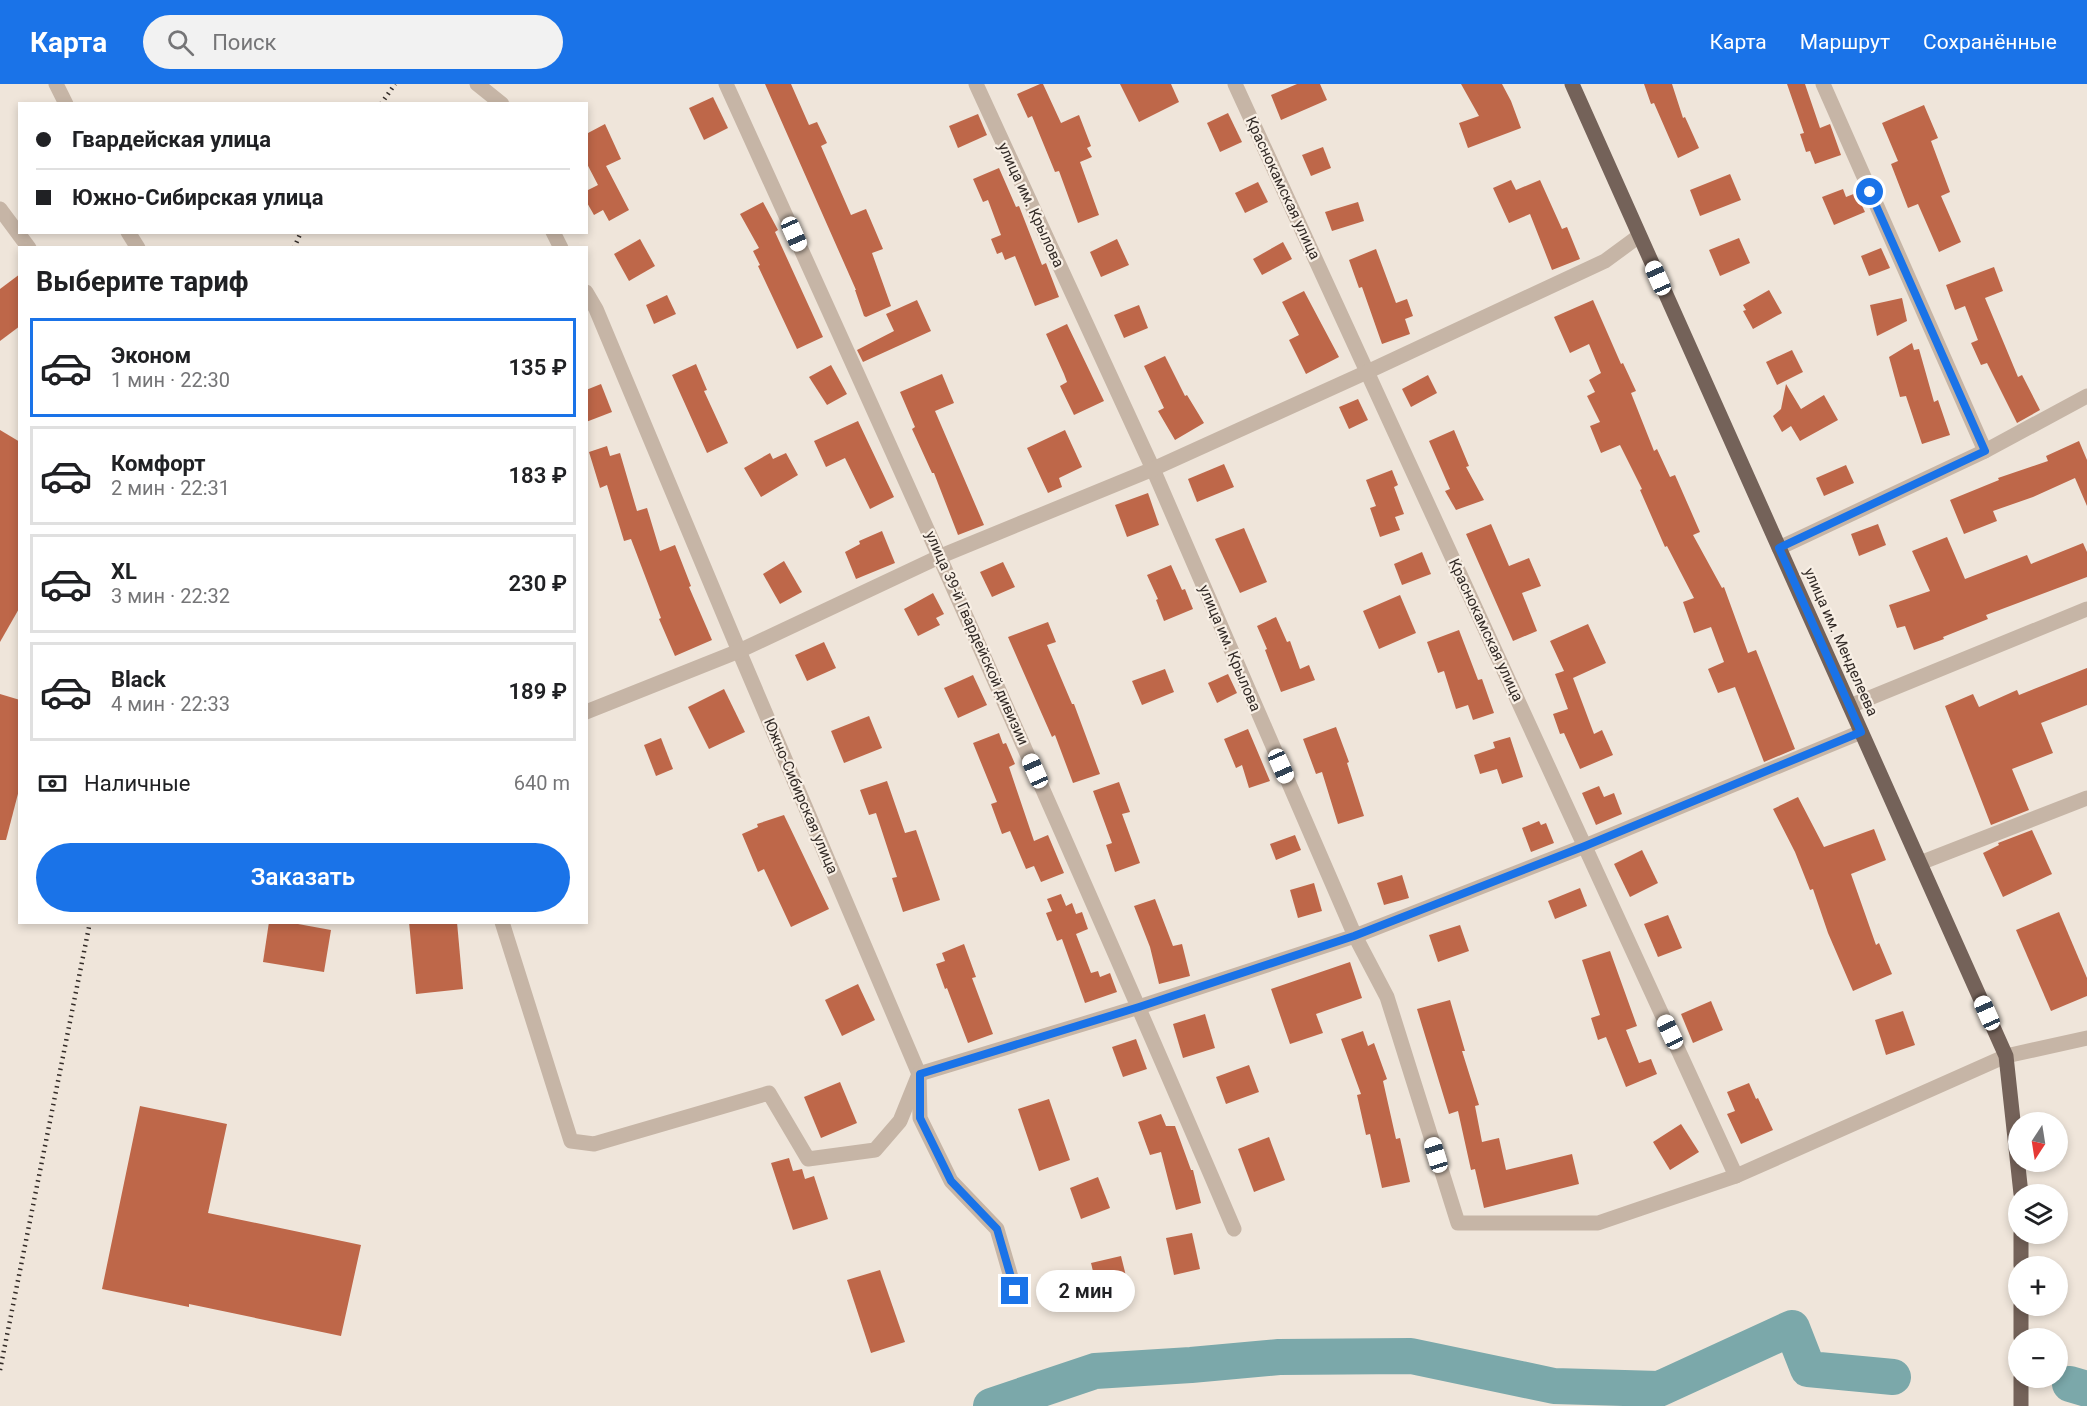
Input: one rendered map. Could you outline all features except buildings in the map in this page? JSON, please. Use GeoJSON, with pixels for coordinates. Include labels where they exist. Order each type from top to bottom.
{"type":"FeatureCollection","features":[{"type":"Feature","properties":{"kind":"main road","name":"улица им. Менделеева"},"geometry":{"type":"LineString","coordinates":[[1572,84],[2006,1056],[2020,1184]]}},
{"type":"Feature","properties":{"kind":"main road"},"geometry":{"type":"LineString","coordinates":[[2021,1388],[2021,1406]]}},
{"type":"Feature","properties":{"kind":"street"},"geometry":{"type":"LineString","coordinates":[[56,84],[65,102]]}},
{"type":"Feature","properties":{"kind":"street"},"geometry":{"type":"LineString","coordinates":[[477,84],[499,102]]}},
{"type":"Feature","properties":{"kind":"street","name":"улица 39-й Гвардейской дивизии"},"geometry":{"type":"LineString","coordinates":[[726,84],[940,556],[1139,1007],[1234,1229]]}},
{"type":"Feature","properties":{"kind":"street","name":"улица им. Крылова"},"geometry":{"type":"LineString","coordinates":[[976,84],[1153,469],[1354,936],[1387,997],[1458,1223],[1598,1222],[1736,1176]]}},
{"type":"Feature","properties":{"kind":"street","name":"Краснокамская улица"},"geometry":{"type":"LineString","coordinates":[[1235,84],[1736,1176]]}},
{"type":"Feature","properties":{"kind":"street"},"geometry":{"type":"LineString","coordinates":[[1823,84],[1985,451]]}},
{"type":"Feature","properties":{"kind":"street"},"geometry":{"type":"LineString","coordinates":[[0,209],[18,233]]}},
{"type":"Feature","properties":{"kind":"street"},"geometry":{"type":"LineString","coordinates":[[588,711],[739,651],[940,556],[1153,469],[1605,261],[1639,236]]}},
{"type":"Feature","properties":{"kind":"street","name":"Южно-Сибирская улица"},"geometry":{"type":"LineString","coordinates":[[588,295],[596,309],[920,1074],[920,1118],[951,1181],[997,1229],[1015,1291]]}},
{"type":"Feature","properties":{"kind":"street"},"geometry":{"type":"LineString","coordinates":[[1779,548],[1985,451],[2087,396]]}},
{"type":"Feature","properties":{"kind":"street"},"geometry":{"type":"LineString","coordinates":[[1850,706],[2087,609]]}},
{"type":"Feature","properties":{"kind":"street"},"geometry":{"type":"LineString","coordinates":[[503,924],[571,1141],[594,1144],[769,1093],[808,1159],[875,1150],[900,1121],[920,1074],[1139,1007],[1354,936],[1585,846],[1861,732]]}},
{"type":"Feature","properties":{"kind":"street"},"geometry":{"type":"LineString","coordinates":[[1920,863],[2087,798]]}},
{"type":"Feature","properties":{"kind":"street"},"geometry":{"type":"LineString","coordinates":[[1736,1176],[2006,1056],[2087,1038]]}},
{"type":"Feature","properties":{"kind":"waterway"},"geometry":{"type":"LineString","coordinates":[[991,1406],[1095,1371],[1279,1357],[1411,1356],[1554,1386],[1659,1389],[1792,1328],[1808,1369],[1893,1377]]}},
{"type":"Feature","properties":{"kind":"waterway"},"geometry":{"type":"LineString","coordinates":[[2070,1384],[2087,1389]]}},
{"type":"Feature","properties":{"kind":"railway"},"geometry":{"type":"LineString","coordinates":[[382,102],[395,84]]}},
{"type":"Feature","properties":{"kind":"railway"},"geometry":{"type":"LineString","coordinates":[[295,246],[300,234]]}},
{"type":"Feature","properties":{"kind":"railway"},"geometry":{"type":"LineString","coordinates":[[0,1370],[90,924]]}},
{"type":"Feature","properties":{"kind":"route"},"geometry":{"type":"LineString","coordinates":[[1015,1291],[997,1229],[951,1181],[920,1118],[920,1074],[1139,1007],[1354,936],[1585,846],[1861,732],[1779,548],[1985,451],[1870,192]]}}]}
